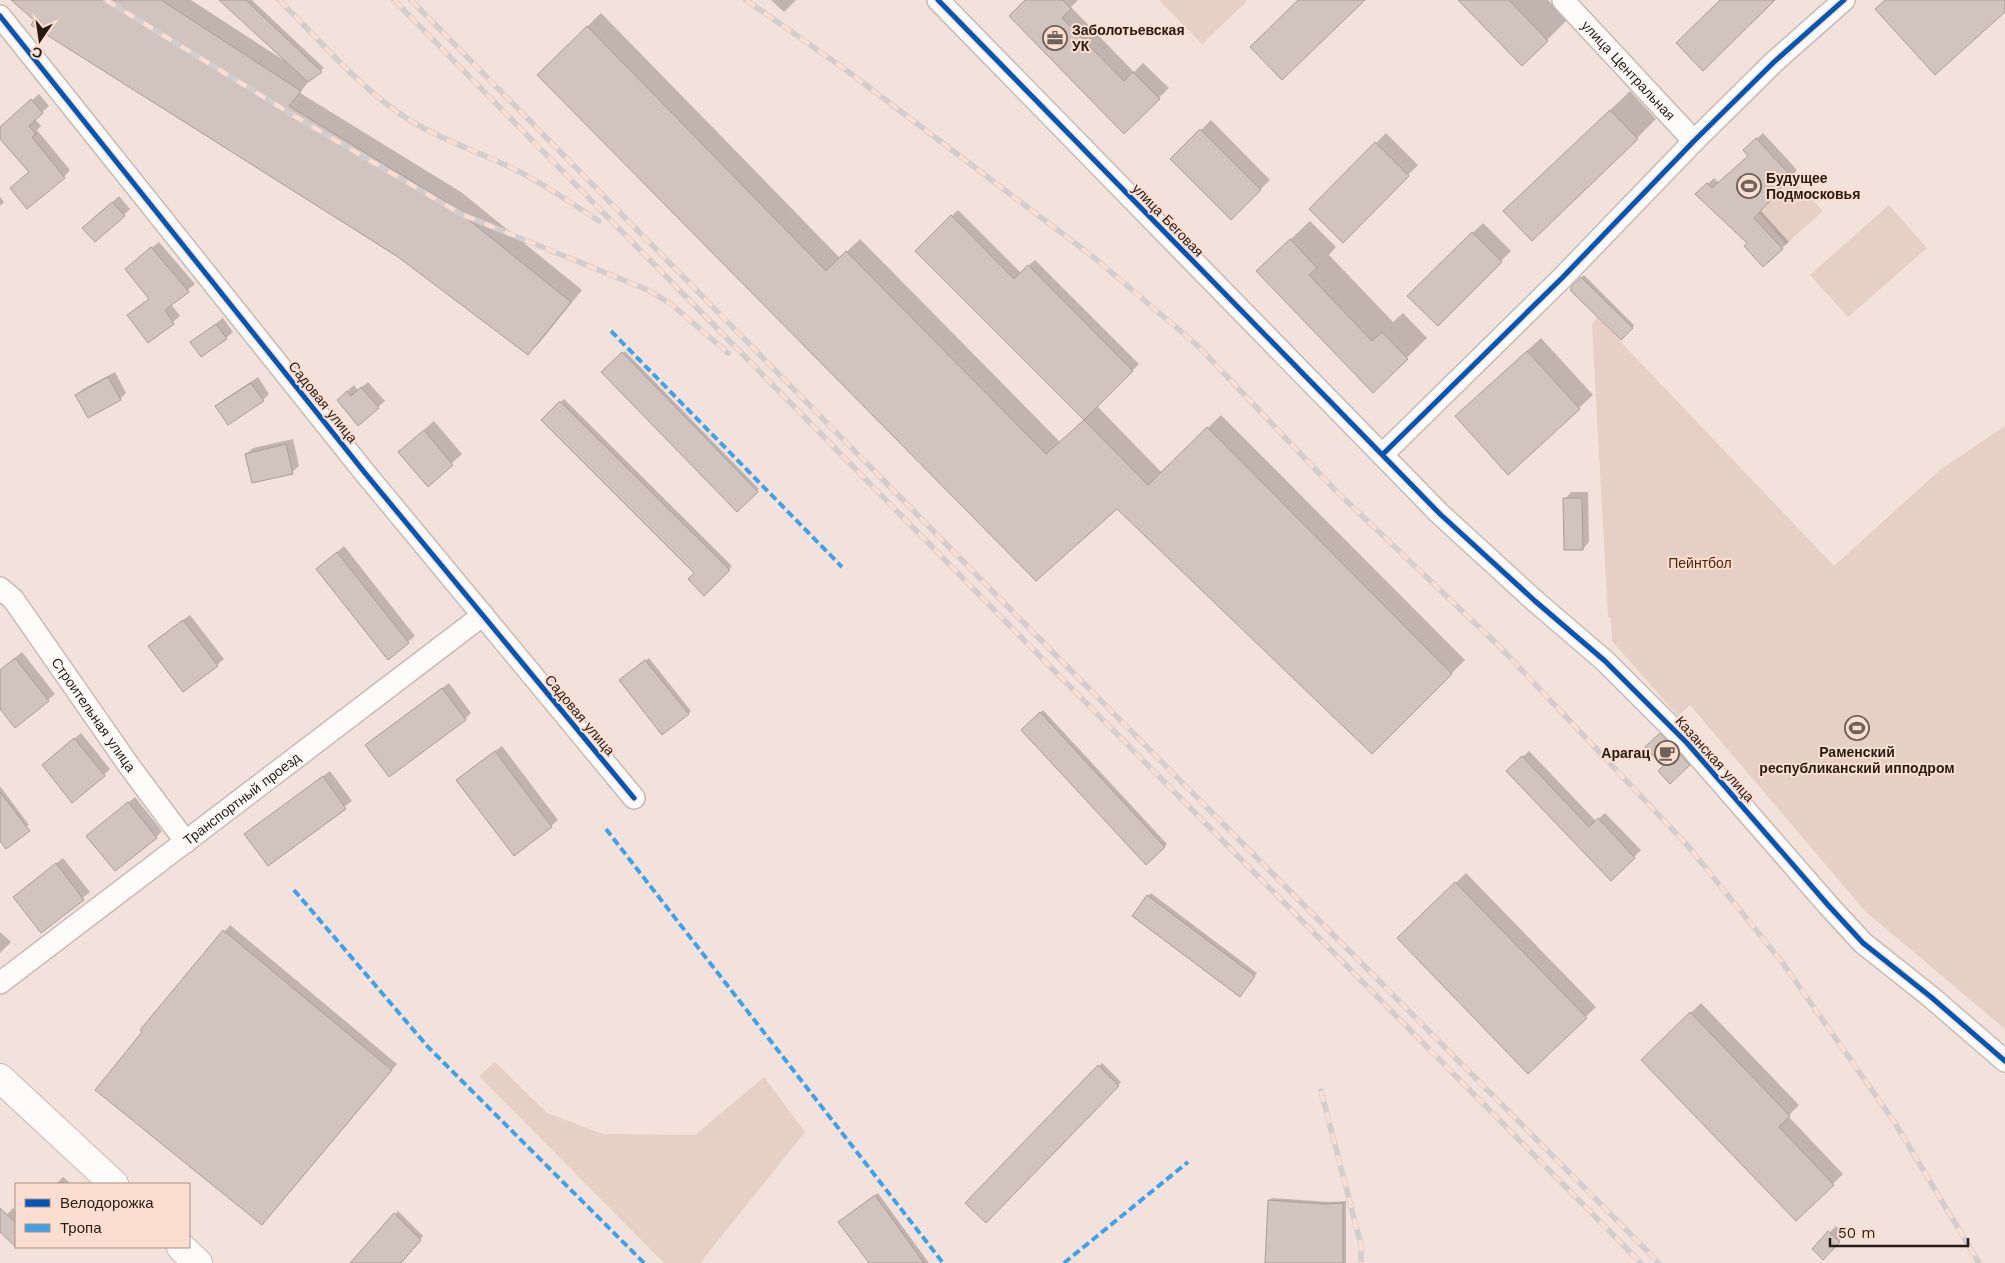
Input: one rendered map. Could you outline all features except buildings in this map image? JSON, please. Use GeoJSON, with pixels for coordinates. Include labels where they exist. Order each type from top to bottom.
{"type":"FeatureCollection","features":[{"type":"Feature","properties":{"kind":"main road"},"geometry":{"type":"LineString","coordinates":[[0,1078],[113,1183]]}},
{"type":"Feature","properties":{"kind":"main road"},"geometry":{"type":"LineString","coordinates":[[182,1248],[198,1263]]}},
{"type":"Feature","properties":{"kind":"street","name":"улица Беговая"},"geometry":{"type":"LineString","coordinates":[[938,0],[1383,454]]}},
{"type":"Feature","properties":{"kind":"street","name":"улица Центральная"},"geometry":{"type":"LineString","coordinates":[[1563,0],[1694,141]]}},
{"type":"Feature","properties":{"kind":"street"},"geometry":{"type":"LineString","coordinates":[[1383,454],[1562,278],[1694,141],[1774,62],[1844,0]]}},
{"type":"Feature","properties":{"kind":"street","name":"Садовая улица"},"geometry":{"type":"LineString","coordinates":[[0,16],[365,473],[634,798]]}},
{"type":"Feature","properties":{"kind":"street","name":"Казанская улица"},"geometry":{"type":"LineString","coordinates":[[1383,454],[1440,514],[1535,601],[1605,660],[1680,736],[1746,809],[1828,906],[1863,942],[2005,1061]]}},
{"type":"Feature","properties":{"kind":"street","name":"Строительная улица"},"geometry":{"type":"LineString","coordinates":[[0,588],[14,599],[130,767],[186,842]]}},
{"type":"Feature","properties":{"kind":"street","name":"Транспортный проезд"},"geometry":{"type":"LineString","coordinates":[[0,983],[483,615]]}},
{"type":"Feature","properties":{"kind":"green space"},"geometry":{"type":"Polygon","coordinates":[[[1159,0],[1245,0],[1247,1],[1202,44],[1159,0]]]}},
{"type":"Feature","properties":{"kind":"green space"},"geometry":{"type":"Polygon","coordinates":[[[1794,180],[1823,211],[1786,244],[1758,212],[1794,180]]]}},
{"type":"Feature","properties":{"kind":"green space"},"geometry":{"type":"Polygon","coordinates":[[[1889,205],[1927,248],[1848,317],[1810,275],[1889,205]]]}},
{"type":"Feature","properties":{"kind":"green space","name":"Раменский республиканский ипподром"},"geometry":{"type":"Polygon","coordinates":[[[1597,317],[1834,566],[1940,470],[2005,426],[2005,1029],[1865,911],[1690,705],[1678,716],[1612,641],[1611,619],[1608,616],[1592,325],[1597,317]]]}},
{"type":"Feature","properties":{"kind":"green space"},"geometry":{"type":"Polygon","coordinates":[[[495,1062],[547,1113],[603,1134],[695,1135],[764,1077],[805,1132],[700,1263],[664,1263],[479,1076],[495,1062]]]}},
{"type":"Feature","properties":{"kind":"railway"},"geometry":{"type":"LineString","coordinates":[[106,0],[296,117],[461,214],[648,290],[671,304],[728,353]]}},
{"type":"Feature","properties":{"kind":"railway"},"geometry":{"type":"LineString","coordinates":[[279,0],[362,84],[392,108],[437,135],[528,176],[599,221]]}},
{"type":"Feature","properties":{"kind":"railway"},"geometry":{"type":"LineString","coordinates":[[394,0],[1641,1263]]}},
{"type":"Feature","properties":{"kind":"railway"},"geometry":{"type":"LineString","coordinates":[[411,0],[1016,615],[1659,1263]]}},
{"type":"Feature","properties":{"kind":"railway"},"geometry":{"type":"LineString","coordinates":[[746,0],[846,70],[1092,256],[1197,345],[1336,491],[1499,646],[1688,846],[1782,962],[1895,1123],[1979,1263]]}},
{"type":"Feature","properties":{"kind":"railway"},"geometry":{"type":"LineString","coordinates":[[1321,1091],[1361,1245],[1361,1263]]}},
{"type":"Feature","properties":{"kind":"marked path"},"geometry":{"type":"LineString","coordinates":[[611,331],[842,567]]}},
{"type":"Feature","properties":{"kind":"marked path"},"geometry":{"type":"LineString","coordinates":[[606,829],[943,1263]]}},
{"type":"Feature","properties":{"kind":"marked path"},"geometry":{"type":"LineString","coordinates":[[294,890],[428,1047],[644,1263]]}},
{"type":"Feature","properties":{"kind":"marked path"},"geometry":{"type":"LineString","coordinates":[[1064,1263],[1188,1162]]}},
{"type":"Feature","properties":{"kind":"cycle path"},"geometry":{"type":"LineString","coordinates":[[938,0],[1440,514],[1535,601],[1605,661],[1687,743],[1863,943],[1931,997],[2005,1061]]}},
{"type":"Feature","properties":{"kind":"cycle path"},"geometry":{"type":"LineString","coordinates":[[1383,454],[1562,278],[1694,141],[1774,62],[1844,0]]}},
{"type":"Feature","properties":{"kind":"cycle path"},"geometry":{"type":"LineString","coordinates":[[0,16],[365,473],[634,798]]}},
{"type":"Feature","properties":{"kind":"place","name":"Заболотьевская УК"},"geometry":{"type":"Point","coordinates":[1055,38]}},
{"type":"Feature","properties":{"kind":"place","name":"Будущее Подмосковья"},"geometry":{"type":"Point","coordinates":[1749,186]}},
{"type":"Feature","properties":{"kind":"place","name":"Раменский республиканский ипподром"},"geometry":{"type":"Point","coordinates":[1857,728]}},
{"type":"Feature","properties":{"kind":"place","name":"Арагац"},"geometry":{"type":"Point","coordinates":[1667,753]}},
{"type":"Feature","properties":{"kind":"park label","name":"Пейнтбол"},"geometry":{"type":"Point","coordinates":[1700,563]}}]}
